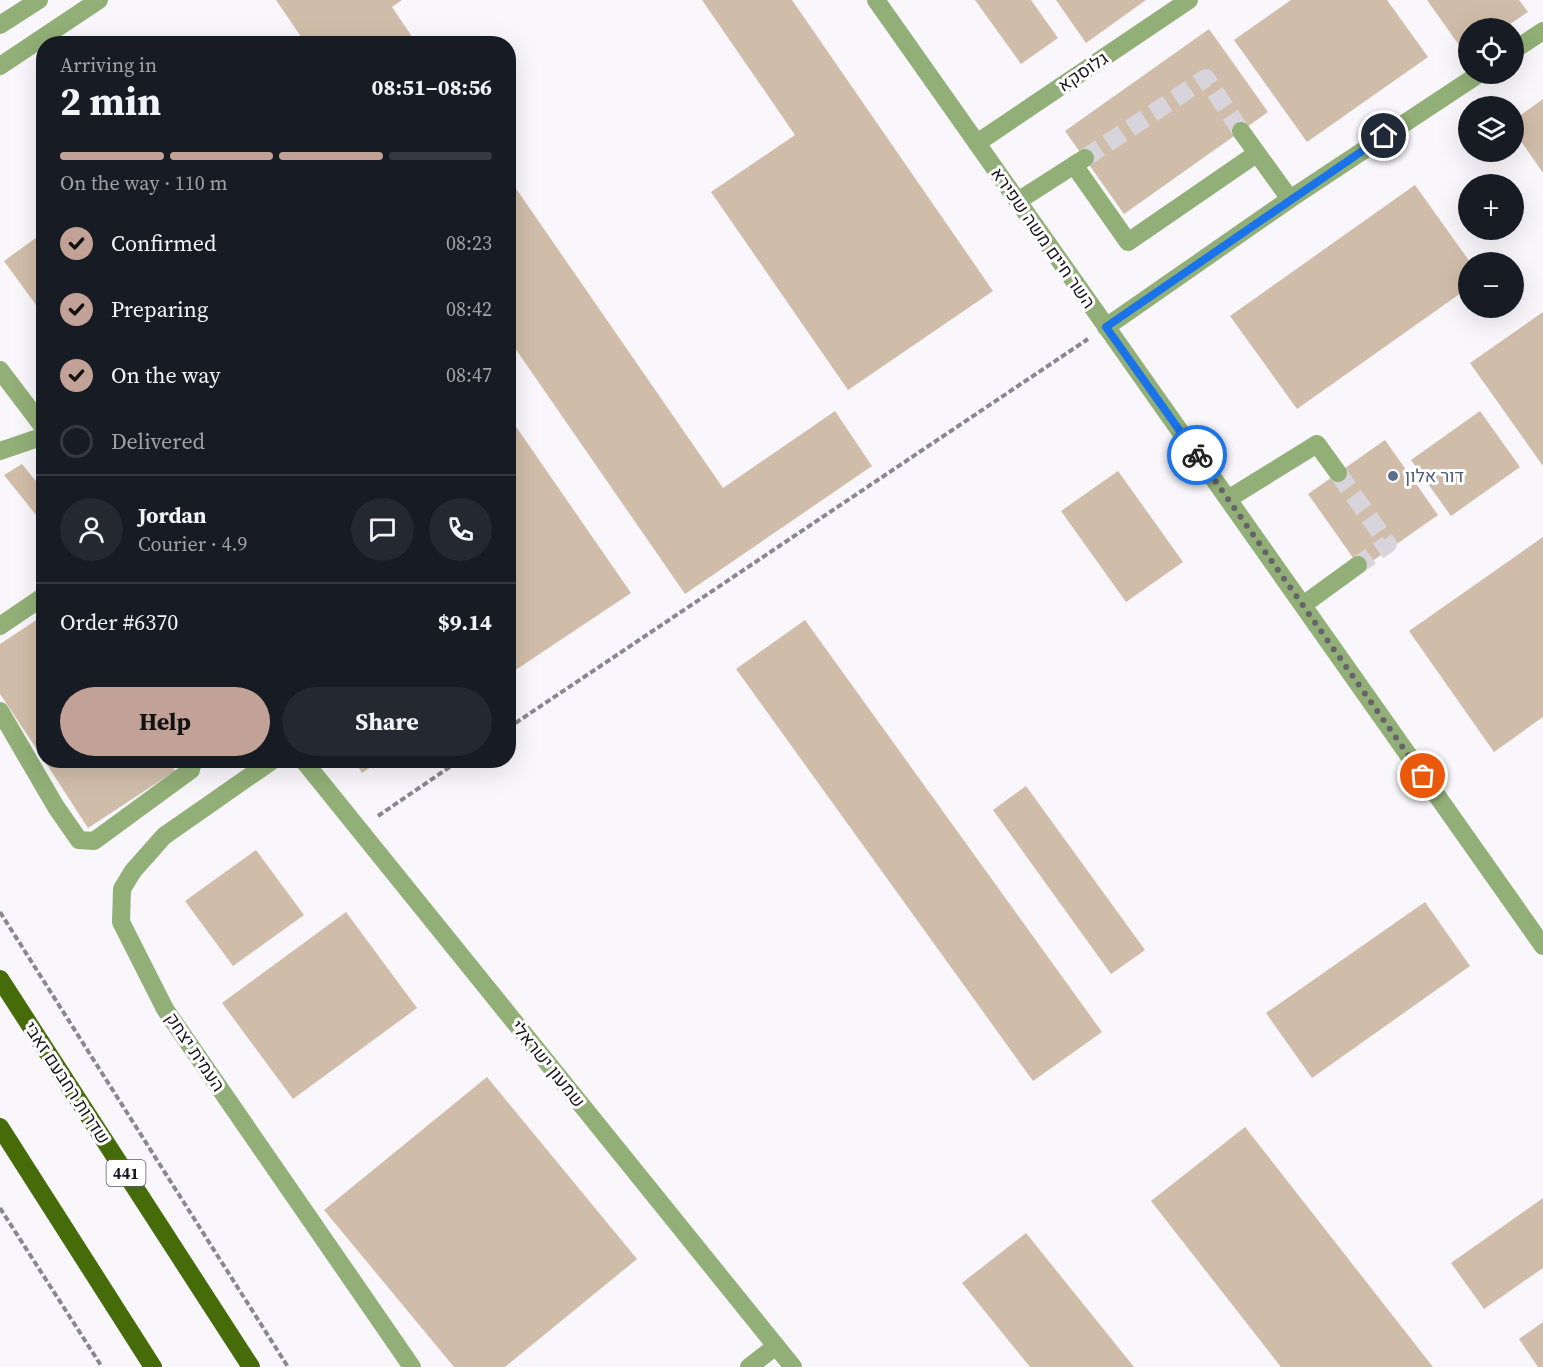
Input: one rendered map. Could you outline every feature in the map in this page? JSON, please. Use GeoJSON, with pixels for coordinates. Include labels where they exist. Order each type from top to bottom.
{"type":"FeatureCollection","features":[{"type":"Feature","properties":{"kind":"main road","name":"שדרות רחבעם זאבי"},"geometry":{"type":"LineString","coordinates":[[0,979],[251,1367]]}},
{"type":"Feature","properties":{"kind":"main road"},"geometry":{"type":"LineString","coordinates":[[0,1127],[153,1367]]}},
{"type":"Feature","properties":{"kind":"street"},"geometry":{"type":"LineString","coordinates":[[0,25],[39,0]]}},
{"type":"Feature","properties":{"kind":"street"},"geometry":{"type":"LineString","coordinates":[[45,36],[99,0]]}},
{"type":"Feature","properties":{"kind":"street","name":"השר חיים משה שפירא"},"geometry":{"type":"LineString","coordinates":[[876,0],[1543,946]]}},
{"type":"Feature","properties":{"kind":"street","name":"גלוסקא"},"geometry":{"type":"LineString","coordinates":[[977,143],[1189,0]]}},
{"type":"Feature","properties":{"kind":"street"},"geometry":{"type":"LineString","coordinates":[[1524,43],[1543,31]]}},
{"type":"Feature","properties":{"kind":"street"},"geometry":{"type":"LineString","coordinates":[[0,66],[36,42]]}},
{"type":"Feature","properties":{"kind":"street"},"geometry":{"type":"LineString","coordinates":[[1106,327],[1290,199],[1464,84]]}},
{"type":"Feature","properties":{"kind":"street"},"geometry":{"type":"LineString","coordinates":[[1241,131],[1290,199]]}},
{"type":"Feature","properties":{"kind":"street"},"geometry":{"type":"LineString","coordinates":[[1018,201],[1079,162],[1128,242],[1256,154]]}},
{"type":"Feature","properties":{"kind":"street"},"geometry":{"type":"LineString","coordinates":[[0,370],[8,397],[36,421]]}},
{"type":"Feature","properties":{"kind":"street"},"geometry":{"type":"LineString","coordinates":[[0,451],[36,439]]}},
{"type":"Feature","properties":{"kind":"street"},"geometry":{"type":"LineString","coordinates":[[1228,499],[1317,444],[1338,473]]}},
{"type":"Feature","properties":{"kind":"street"},"geometry":{"type":"LineString","coordinates":[[1303,605],[1358,565]]}},
{"type":"Feature","properties":{"kind":"street"},"geometry":{"type":"LineString","coordinates":[[0,626],[36,601]]}},
{"type":"Feature","properties":{"kind":"street"},"geometry":{"type":"LineString","coordinates":[[0,711],[56,807],[79,840],[94,841],[192,768]]}},
{"type":"Feature","properties":{"kind":"street","name":"העמית יצחק"},"geometry":{"type":"LineString","coordinates":[[262,768],[164,836],[133,871],[122,889],[121,922],[165,1009],[412,1367]]}},
{"type":"Feature","properties":{"kind":"street","name":"שמעון ישראלי"},"geometry":{"type":"LineString","coordinates":[[309,768],[793,1367]]}},
{"type":"Feature","properties":{"kind":"street"},"geometry":{"type":"LineString","coordinates":[[749,1367],[776,1346]]}},
{"type":"Feature","properties":{"kind":"path"},"geometry":{"type":"LineString","coordinates":[[516,723],[1106,327]]}},
{"type":"Feature","properties":{"kind":"path"},"geometry":{"type":"LineString","coordinates":[[357,830],[448,768]]}},
{"type":"Feature","properties":{"kind":"path"},"geometry":{"type":"LineString","coordinates":[[0,912],[288,1367]]}},
{"type":"Feature","properties":{"kind":"path"},"geometry":{"type":"LineString","coordinates":[[0,1208],[102,1367]]}},
{"type":"Feature","properties":{"kind":"building"},"geometry":{"type":"Polygon","coordinates":[[[276,0],[402,0],[392,7],[412,36],[301,36],[276,0]]]}},
{"type":"Feature","properties":{"kind":"building"},"geometry":{"type":"Polygon","coordinates":[[[702,0],[792,0],[993,291],[848,390],[711,192],[795,135],[702,0]]]}},
{"type":"Feature","properties":{"kind":"building"},"geometry":{"type":"Polygon","coordinates":[[[975,0],[1031,0],[1058,38],[1021,64],[975,0]]]}},
{"type":"Feature","properties":{"kind":"building"},"geometry":{"type":"Polygon","coordinates":[[[1056,0],[1146,0],[1086,43],[1056,0]]]}},
{"type":"Feature","properties":{"kind":"building"},"geometry":{"type":"Polygon","coordinates":[[[1291,0],[1387,0],[1428,57],[1307,142],[1234,40],[1291,0]]]}},
{"type":"Feature","properties":{"kind":"building"},"geometry":{"type":"Polygon","coordinates":[[[1427,0],[1519,0],[1528,12],[1519,18],[1458,18],[1458,44],[1427,0]]]}},
{"type":"Feature","properties":{"kind":"building"},"geometry":{"type":"Polygon","coordinates":[[[1209,29],[1268,112],[1124,214],[1065,131],[1209,29]]]}},
{"type":"Feature","properties":{"kind":"building"},"geometry":{"type":"Polygon","coordinates":[[[1543,99],[1543,173],[1524,145],[1524,113],[1543,99]]]}},
{"type":"Feature","properties":{"kind":"building"},"geometry":{"type":"Polygon","coordinates":[[[1415,185],[1463,252],[1458,252],[1458,295],[1297,409],[1230,316],[1415,185]]]}},
{"type":"Feature","properties":{"kind":"building"},"geometry":{"type":"Polygon","coordinates":[[[516,189],[723,488],[835,411],[872,466],[685,594],[516,350],[516,189]]]}},
{"type":"Feature","properties":{"kind":"building"},"geometry":{"type":"Polygon","coordinates":[[[36,238],[36,305],[4,261],[36,238]]]}},
{"type":"Feature","properties":{"kind":"building"},"geometry":{"type":"Polygon","coordinates":[[[1543,312],[1543,466],[1470,363],[1543,312]]]}},
{"type":"Feature","properties":{"kind":"building"},"geometry":{"type":"Polygon","coordinates":[[[1480,411],[1520,467],[1451,516],[1411,460],[1480,411]]]}},
{"type":"Feature","properties":{"kind":"building"},"geometry":{"type":"Polygon","coordinates":[[[516,427],[631,593],[516,670],[516,427]]]}},
{"type":"Feature","properties":{"kind":"building"},"geometry":{"type":"Polygon","coordinates":[[[1385,440],[1438,515],[1361,569],[1308,494],[1385,440]]]}},
{"type":"Feature","properties":{"kind":"building"},"geometry":{"type":"Polygon","coordinates":[[[22,464],[36,481],[36,515],[4,475],[22,464]]]}},
{"type":"Feature","properties":{"kind":"building"},"geometry":{"type":"Polygon","coordinates":[[[1118,471],[1183,562],[1126,602],[1061,511],[1118,471]]]}},
{"type":"Feature","properties":{"kind":"building"},"geometry":{"type":"Polygon","coordinates":[[[1543,537],[1543,717],[1494,752],[1409,631],[1543,537]]]}},
{"type":"Feature","properties":{"kind":"building"},"geometry":{"type":"Polygon","coordinates":[[[36,620],[36,748],[0,694],[0,644],[36,620]]]}},
{"type":"Feature","properties":{"kind":"building"},"geometry":{"type":"Polygon","coordinates":[[[805,620],[1102,1032],[1033,1081],[736,669],[805,620]]]}},
{"type":"Feature","properties":{"kind":"building"},"geometry":{"type":"Polygon","coordinates":[[[49,768],[173,768],[175,771],[88,828],[49,768]]]}},
{"type":"Feature","properties":{"kind":"building"},"geometry":{"type":"Polygon","coordinates":[[[359,768],[369,768],[362,773],[359,768]]]}},
{"type":"Feature","properties":{"kind":"building"},"geometry":{"type":"Polygon","coordinates":[[[1026,786],[1145,950],[1111,974],[993,810],[1026,786]]]}},
{"type":"Feature","properties":{"kind":"building"},"geometry":{"type":"Polygon","coordinates":[[[256,850],[304,915],[233,966],[185,901],[256,850]]]}},
{"type":"Feature","properties":{"kind":"building"},"geometry":{"type":"Polygon","coordinates":[[[1425,902],[1470,966],[1312,1078],[1266,1013],[1425,902]]]}},
{"type":"Feature","properties":{"kind":"building"},"geometry":{"type":"Polygon","coordinates":[[[346,912],[417,1008],[293,1099],[222,1003],[346,912]]]}},
{"type":"Feature","properties":{"kind":"building"},"geometry":{"type":"Polygon","coordinates":[[[487,1077],[637,1259],[505,1367],[454,1367],[324,1210],[487,1077]]]}},
{"type":"Feature","properties":{"kind":"building"},"geometry":{"type":"Polygon","coordinates":[[[1245,1127],[1433,1367],[1281,1367],[1151,1201],[1245,1127]]]}},
{"type":"Feature","properties":{"kind":"building"},"geometry":{"type":"Polygon","coordinates":[[[1543,1198],[1543,1268],[1484,1309],[1451,1263],[1543,1198]]]}},
{"type":"Feature","properties":{"kind":"building"},"geometry":{"type":"Polygon","coordinates":[[[1026,1233],[1134,1367],[1030,1367],[962,1283],[1026,1233]]]}},
{"type":"Feature","properties":{"kind":"building"},"geometry":{"type":"Polygon","coordinates":[[[1543,1322],[1543,1367],[1538,1367],[1519,1339],[1543,1322]]]}},
{"type":"Feature","properties":{"kind":"tunnel"},"geometry":{"type":"LineString","coordinates":[[1085,158],[1206,78],[1241,131]]}},
{"type":"Feature","properties":{"kind":"tunnel"},"geometry":{"type":"LineString","coordinates":[[1338,473],[1388,544],[1358,565]]}},
{"type":"Feature","properties":{"kind":"way so far"},"geometry":{"type":"LineString","coordinates":[[1197,455],[1423,776]]}},
{"type":"Feature","properties":{"kind":"place","name":"דור אלון"},"geometry":{"type":"Point","coordinates":[1393,476]}},
{"type":"Feature","properties":{"kind":"route"},"geometry":{"type":"LineString","coordinates":[[1197,455],[1106,327],[1384,136]]}}]}
